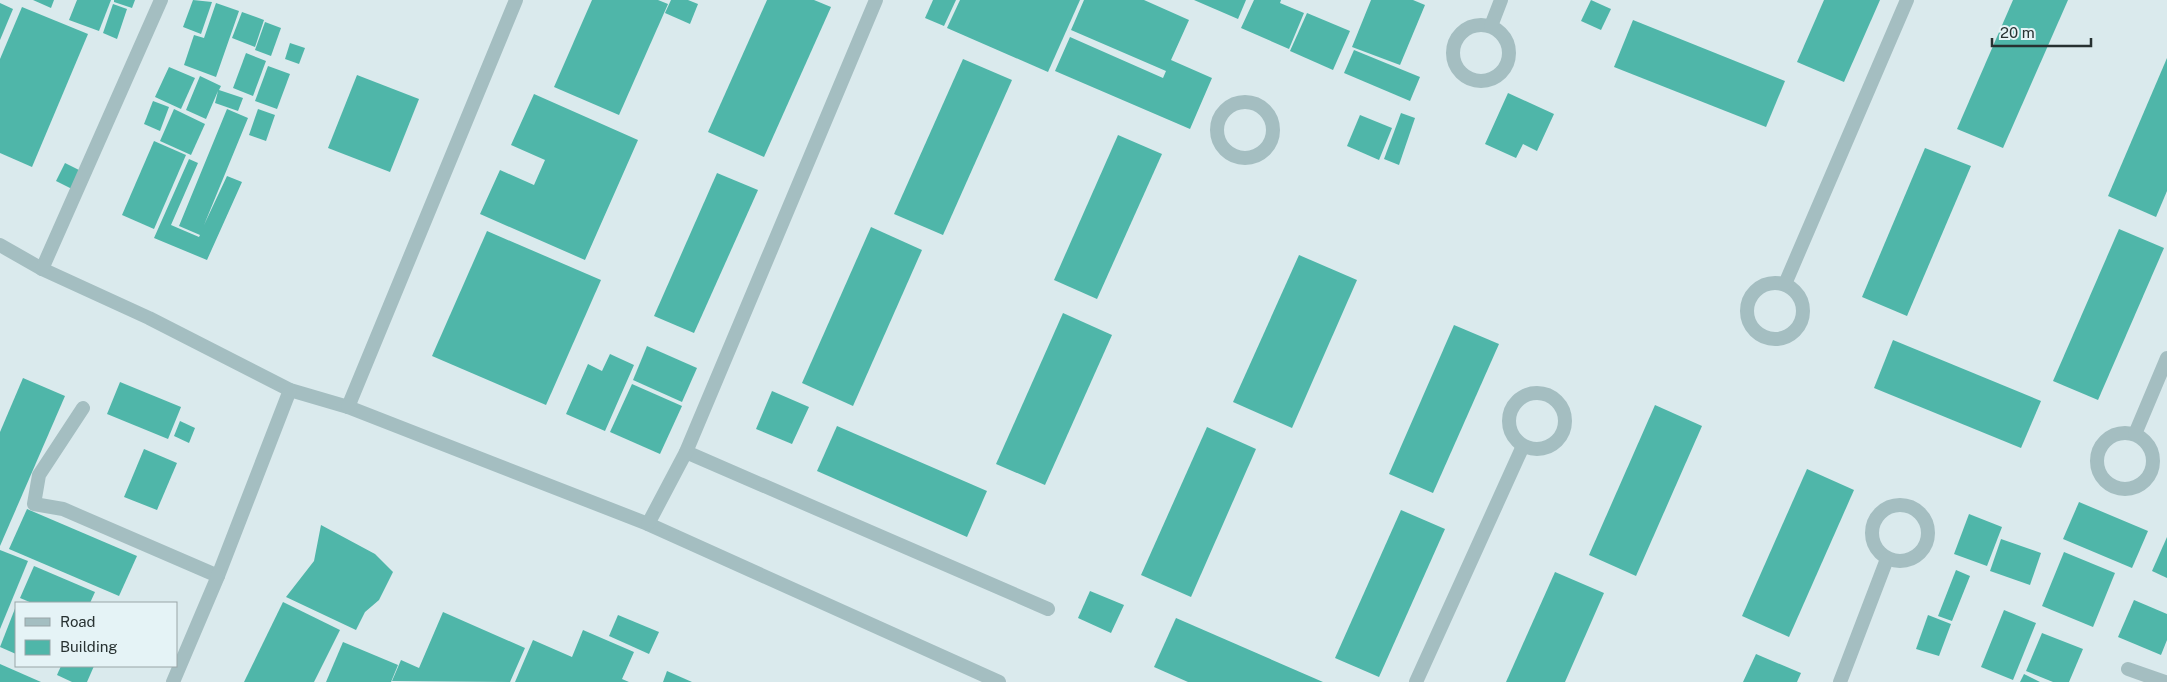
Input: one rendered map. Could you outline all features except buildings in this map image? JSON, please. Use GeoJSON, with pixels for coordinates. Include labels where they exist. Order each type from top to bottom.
{"type":"FeatureCollection","features":[{"type":"Feature","properties":{"kind":"street"},"geometry":{"type":"LineString","coordinates":[[42,269],[161,0]]}},
{"type":"Feature","properties":{"kind":"street"},"geometry":{"type":"LineString","coordinates":[[348,406],[516,0]]}},
{"type":"Feature","properties":{"kind":"street"},"geometry":{"type":"LineString","coordinates":[[648,524],[686,452],[876,0]]}},
{"type":"Feature","properties":{"kind":"street"},"geometry":{"type":"LineString","coordinates":[[1491,26],[1501,0]]}},
{"type":"Feature","properties":{"kind":"street"},"geometry":{"type":"LineString","coordinates":[[1785,284],[1908,0]]}},
{"type":"Feature","properties":{"kind":"street"},"geometry":{"type":"LineString","coordinates":[[1480,24],[1491,26],[1502,34],[1508,47],[1508,63],[1499,75],[1481,82],[1467,78],[1460,73],[1453,63],[1452,47],[1464,30],[1480,24]]}},
{"type":"Feature","properties":{"kind":"street"},"geometry":{"type":"LineString","coordinates":[[1244,101],[1255,103],[1267,111],[1274,124],[1272,140],[1263,152],[1246,159],[1231,156],[1224,150],[1218,140],[1217,124],[1228,106],[1244,101]]}},
{"type":"Feature","properties":{"kind":"street"},"geometry":{"type":"LineString","coordinates":[[0,245],[42,269],[149,318],[290,390],[348,406],[648,524],[999,682]]}},
{"type":"Feature","properties":{"kind":"street"},"geometry":{"type":"LineString","coordinates":[[1770,283],[1785,284],[1797,293],[1803,306],[1802,321],[1793,333],[1779,340],[1765,338],[1752,330],[1746,316],[1748,301],[1756,289],[1770,283]]}},
{"type":"Feature","properties":{"kind":"street"},"geometry":{"type":"LineString","coordinates":[[2135,434],[2167,358]]}},
{"type":"Feature","properties":{"kind":"street"},"geometry":{"type":"LineString","coordinates":[[173,682],[218,576],[290,390]]}},
{"type":"Feature","properties":{"kind":"street"},"geometry":{"type":"LineString","coordinates":[[1536,392],[1551,395],[1562,405],[1566,419],[1563,434],[1552,445],[1538,449],[1524,446],[1513,436],[1508,422],[1511,407],[1522,396],[1536,392]]}},
{"type":"Feature","properties":{"kind":"street"},"geometry":{"type":"LineString","coordinates":[[82,408],[39,475],[34,504],[63,510],[218,576]]}},
{"type":"Feature","properties":{"kind":"street"},"geometry":{"type":"LineString","coordinates":[[2120,433],[2135,434],[2148,443],[2154,456],[2152,471],[2144,483],[2130,489],[2115,488],[2103,480],[2097,466],[2098,451],[2106,439],[2120,433]]}},
{"type":"Feature","properties":{"kind":"street"},"geometry":{"type":"LineString","coordinates":[[1416,682],[1524,446]]}},
{"type":"Feature","properties":{"kind":"street"},"geometry":{"type":"LineString","coordinates":[[686,452],[1048,610]]}},
{"type":"Feature","properties":{"kind":"street"},"geometry":{"type":"LineString","coordinates":[[1899,504],[1914,508],[1925,518],[1929,532],[1926,547],[1916,558],[1901,562],[1887,559],[1876,549],[1872,534],[1875,520],[1885,509],[1899,504]]}},
{"type":"Feature","properties":{"kind":"street"},"geometry":{"type":"LineString","coordinates":[[1840,682],[1887,559]]}},
{"type":"Feature","properties":{"kind":"street"},"geometry":{"type":"LineString","coordinates":[[2128,669],[2165,682]]}}]}
